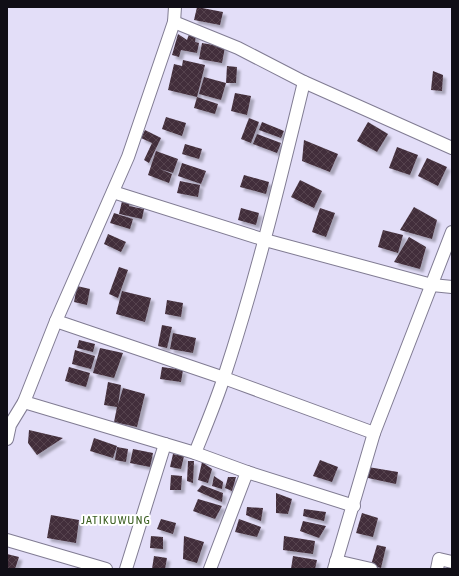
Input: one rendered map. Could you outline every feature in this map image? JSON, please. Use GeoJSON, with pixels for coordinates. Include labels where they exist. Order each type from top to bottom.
{"type":"FeatureCollection","features":[{"type":"Feature","properties":{"kind":"street"},"geometry":{"type":"LineString","coordinates":[[7,439],[8,425],[24,402],[56,321],[113,192],[144,113],[174,22],[175,7]]}},
{"type":"Feature","properties":{"kind":"street"},"geometry":{"type":"LineString","coordinates":[[174,22],[238,48],[304,82],[452,148]]}},
{"type":"Feature","properties":{"kind":"street"},"geometry":{"type":"LineString","coordinates":[[195,453],[224,378],[265,240],[304,82]]}},
{"type":"Feature","properties":{"kind":"street"},"geometry":{"type":"LineString","coordinates":[[113,192],[265,240],[432,285],[452,287]]}},
{"type":"Feature","properties":{"kind":"street"},"geometry":{"type":"LineString","coordinates":[[371,569],[335,565],[354,506],[374,433],[452,232]]}},
{"type":"Feature","properties":{"kind":"street"},"geometry":{"type":"LineString","coordinates":[[56,321],[224,378],[374,433]]}},
{"type":"Feature","properties":{"kind":"street"},"geometry":{"type":"LineString","coordinates":[[24,402],[195,453],[247,472],[354,506]]}},
{"type":"Feature","properties":{"kind":"street"},"geometry":{"type":"LineString","coordinates":[[126,569],[165,444]]}},
{"type":"Feature","properties":{"kind":"street"},"geometry":{"type":"LineString","coordinates":[[210,569],[247,472]]}},
{"type":"Feature","properties":{"kind":"street"},"geometry":{"type":"LineString","coordinates":[[7,540],[106,569]]}},
{"type":"Feature","properties":{"kind":"street"},"geometry":{"type":"LineString","coordinates":[[437,569],[439,559],[452,562]]}},
{"type":"Feature","properties":{"kind":"building"},"geometry":{"type":"Polygon","coordinates":[[[197,7],[223,12],[220,25],[194,20],[197,7]]]}},
{"type":"Feature","properties":{"kind":"building"},"geometry":{"type":"Polygon","coordinates":[[[178,34],[187,40],[189,34],[196,35],[195,42],[199,43],[197,53],[181,50],[179,57],[172,55],[178,34]]]}},
{"type":"Feature","properties":{"kind":"building"},"geometry":{"type":"Polygon","coordinates":[[[202,43],[225,47],[222,63],[199,59],[202,43]]]}},
{"type":"Feature","properties":{"kind":"building"},"geometry":{"type":"Polygon","coordinates":[[[183,60],[205,65],[197,97],[168,90],[174,64],[182,66],[183,60]]]}},
{"type":"Feature","properties":{"kind":"building"},"geometry":{"type":"Polygon","coordinates":[[[227,66],[237,67],[236,83],[226,83],[227,66]]]}},
{"type":"Feature","properties":{"kind":"building"},"geometry":{"type":"Polygon","coordinates":[[[433,71],[443,75],[442,91],[431,90],[433,71]]]}},
{"type":"Feature","properties":{"kind":"building"},"geometry":{"type":"Polygon","coordinates":[[[204,77],[226,83],[221,100],[199,94],[204,77]]]}},
{"type":"Feature","properties":{"kind":"building"},"geometry":{"type":"Polygon","coordinates":[[[235,93],[251,96],[247,115],[231,111],[235,93]]]}},
{"type":"Feature","properties":{"kind":"building"},"geometry":{"type":"Polygon","coordinates":[[[197,97],[218,104],[215,114],[194,108],[197,97]]]}},
{"type":"Feature","properties":{"kind":"building"},"geometry":{"type":"Polygon","coordinates":[[[166,117],[186,123],[182,136],[162,129],[166,117]]]}},
{"type":"Feature","properties":{"kind":"building"},"geometry":{"type":"Polygon","coordinates":[[[249,118],[259,122],[251,143],[241,139],[249,118]]]}},
{"type":"Feature","properties":{"kind":"building"},"geometry":{"type":"Polygon","coordinates":[[[262,122],[284,131],[281,138],[259,130],[262,122]]]}},
{"type":"Feature","properties":{"kind":"building"},"geometry":{"type":"Polygon","coordinates":[[[368,122],[388,134],[377,152],[357,141],[368,122]]]}},
{"type":"Feature","properties":{"kind":"building"},"geometry":{"type":"Polygon","coordinates":[[[145,130],[161,138],[149,163],[144,160],[152,143],[141,138],[145,130]]]}},
{"type":"Feature","properties":{"kind":"building"},"geometry":{"type":"Polygon","coordinates":[[[257,134],[281,143],[277,153],[253,144],[257,134]]]}},
{"type":"Feature","properties":{"kind":"building"},"geometry":{"type":"Polygon","coordinates":[[[304,140],[338,154],[330,172],[302,161],[304,140]]]}},
{"type":"Feature","properties":{"kind":"building"},"geometry":{"type":"Polygon","coordinates":[[[185,144],[202,149],[199,159],[182,154],[185,144]]]}},
{"type":"Feature","properties":{"kind":"building"},"geometry":{"type":"Polygon","coordinates":[[[397,147],[418,155],[410,175],[389,168],[397,147]]]}},
{"type":"Feature","properties":{"kind":"building"},"geometry":{"type":"Polygon","coordinates":[[[156,151],[178,159],[173,173],[160,169],[172,174],[169,183],[148,175],[156,151]]]}},
{"type":"Feature","properties":{"kind":"building"},"geometry":{"type":"Polygon","coordinates":[[[427,158],[447,167],[438,186],[418,176],[427,158]]]}},
{"type":"Feature","properties":{"kind":"building"},"geometry":{"type":"Polygon","coordinates":[[[182,163],[206,171],[201,184],[178,176],[182,163]]]}},
{"type":"Feature","properties":{"kind":"building"},"geometry":{"type":"Polygon","coordinates":[[[244,175],[269,182],[266,194],[240,187],[244,175]]]}},
{"type":"Feature","properties":{"kind":"building"},"geometry":{"type":"Polygon","coordinates":[[[300,180],[322,191],[314,208],[291,197],[300,180]]]}},
{"type":"Feature","properties":{"kind":"building"},"geometry":{"type":"Polygon","coordinates":[[[180,181],[200,185],[198,197],[177,193],[180,181]]]}},
{"type":"Feature","properties":{"kind":"building"},"geometry":{"type":"Polygon","coordinates":[[[123,197],[131,199],[129,206],[144,209],[142,219],[119,214],[123,197]]]}},
{"type":"Feature","properties":{"kind":"building"},"geometry":{"type":"Polygon","coordinates":[[[414,207],[437,220],[432,239],[400,230],[414,207]]]}},
{"type":"Feature","properties":{"kind":"building"},"geometry":{"type":"Polygon","coordinates":[[[241,208],[259,213],[256,225],[238,220],[241,208]]]}},
{"type":"Feature","properties":{"kind":"building"},"geometry":{"type":"Polygon","coordinates":[[[320,208],[335,213],[326,237],[312,232],[320,208]]]}},
{"type":"Feature","properties":{"kind":"building"},"geometry":{"type":"Polygon","coordinates":[[[114,213],[133,219],[130,229],[110,223],[114,213]]]}},
{"type":"Feature","properties":{"kind":"building"},"geometry":{"type":"Polygon","coordinates":[[[383,230],[403,235],[398,253],[378,247],[383,230]]]}},
{"type":"Feature","properties":{"kind":"building"},"geometry":{"type":"Polygon","coordinates":[[[108,234],[126,242],[121,252],[104,244],[108,234]]]}},
{"type":"Feature","properties":{"kind":"building"},"geometry":{"type":"Polygon","coordinates":[[[409,237],[426,247],[420,269],[394,262],[409,237]]]}},
{"type":"Feature","properties":{"kind":"building"},"geometry":{"type":"Polygon","coordinates":[[[119,267],[128,270],[118,298],[109,294],[119,267]]]}},
{"type":"Feature","properties":{"kind":"building"},"geometry":{"type":"Polygon","coordinates":[[[77,286],[90,289],[87,305],[74,302],[77,286]]]}},
{"type":"Feature","properties":{"kind":"building"},"geometry":{"type":"Polygon","coordinates":[[[122,291],[151,298],[145,322],[116,314],[122,291]]]}},
{"type":"Feature","properties":{"kind":"building"},"geometry":{"type":"Polygon","coordinates":[[[167,300],[183,303],[181,317],[165,314],[167,300]]]}},
{"type":"Feature","properties":{"kind":"building"},"geometry":{"type":"Polygon","coordinates":[[[162,325],[172,327],[167,348],[158,346],[162,325]]]}},
{"type":"Feature","properties":{"kind":"building"},"geometry":{"type":"Polygon","coordinates":[[[173,333],[196,338],[193,353],[170,349],[173,333]]]}},
{"type":"Feature","properties":{"kind":"building"},"geometry":{"type":"Polygon","coordinates":[[[79,340],[95,344],[93,352],[77,348],[79,340]]]}},
{"type":"Feature","properties":{"kind":"building"},"geometry":{"type":"Polygon","coordinates":[[[100,348],[123,353],[114,378],[93,373],[100,348]]]}},
{"type":"Feature","properties":{"kind":"building"},"geometry":{"type":"Polygon","coordinates":[[[75,350],[95,356],[91,369],[72,364],[75,350]]]}},
{"type":"Feature","properties":{"kind":"building"},"geometry":{"type":"Polygon","coordinates":[[[69,367],[90,373],[86,387],[65,381],[69,367]]]}},
{"type":"Feature","properties":{"kind":"building"},"geometry":{"type":"Polygon","coordinates":[[[162,367],[183,370],[181,382],[160,379],[162,367]]]}},
{"type":"Feature","properties":{"kind":"building"},"geometry":{"type":"Polygon","coordinates":[[[108,382],[121,385],[118,405],[123,388],[145,394],[137,427],[114,422],[117,407],[104,405],[108,382]]]}},
{"type":"Feature","properties":{"kind":"building"},"geometry":{"type":"Polygon","coordinates":[[[29,430],[63,438],[37,455],[28,443],[29,430]]]}},
{"type":"Feature","properties":{"kind":"building"},"geometry":{"type":"Polygon","coordinates":[[[94,438],[117,446],[113,458],[90,451],[94,438]]]}},
{"type":"Feature","properties":{"kind":"building"},"geometry":{"type":"Polygon","coordinates":[[[117,447],[128,449],[126,462],[115,460],[117,447]]]}},
{"type":"Feature","properties":{"kind":"building"},"geometry":{"type":"Polygon","coordinates":[[[133,449],[153,453],[150,467],[130,463],[133,449]]]}},
{"type":"Feature","properties":{"kind":"building"},"geometry":{"type":"Polygon","coordinates":[[[173,454],[184,456],[181,469],[170,467],[173,454]]]}},
{"type":"Feature","properties":{"kind":"building"},"geometry":{"type":"Polygon","coordinates":[[[320,460],[338,467],[332,482],[313,476],[320,460]]]}},
{"type":"Feature","properties":{"kind":"building"},"geometry":{"type":"Polygon","coordinates":[[[188,461],[194,461],[193,483],[187,481],[188,461]]]}},
{"type":"Feature","properties":{"kind":"building"},"geometry":{"type":"Polygon","coordinates":[[[202,462],[212,469],[208,483],[198,480],[202,462]]]}},
{"type":"Feature","properties":{"kind":"building"},"geometry":{"type":"Polygon","coordinates":[[[368,467],[398,472],[396,484],[368,478],[368,467]]]}},
{"type":"Feature","properties":{"kind":"building"},"geometry":{"type":"Polygon","coordinates":[[[171,475],[182,476],[181,490],[170,490],[171,475]]]}},
{"type":"Feature","properties":{"kind":"building"},"geometry":{"type":"Polygon","coordinates":[[[214,476],[223,482],[222,489],[212,486],[214,476]]]}},
{"type":"Feature","properties":{"kind":"building"},"geometry":{"type":"Polygon","coordinates":[[[228,477],[236,477],[232,491],[225,488],[228,477]]]}},
{"type":"Feature","properties":{"kind":"building"},"geometry":{"type":"Polygon","coordinates":[[[202,485],[223,493],[222,502],[197,491],[202,485]]]}},
{"type":"Feature","properties":{"kind":"building"},"geometry":{"type":"Polygon","coordinates":[[[276,493],[292,499],[288,514],[276,513],[276,493]]]}},
{"type":"Feature","properties":{"kind":"building"},"geometry":{"type":"Polygon","coordinates":[[[198,499],[222,506],[215,519],[193,511],[198,499]]]}},
{"type":"Feature","properties":{"kind":"building"},"geometry":{"type":"Polygon","coordinates":[[[247,507],[263,508],[261,521],[246,515],[247,507]]]}},
{"type":"Feature","properties":{"kind":"building"},"geometry":{"type":"Polygon","coordinates":[[[304,509],[326,512],[324,521],[303,516],[304,509]]]}},
{"type":"Feature","properties":{"kind":"building"},"geometry":{"type":"Polygon","coordinates":[[[362,513],[378,518],[373,537],[356,533],[362,513]]]}},
{"type":"Feature","properties":{"kind":"building"},"geometry":{"type":"Polygon","coordinates":[[[51,515],[79,520],[76,543],[47,538],[51,515]]]}},
{"type":"Feature","properties":{"kind":"building"},"geometry":{"type":"Polygon","coordinates":[[[161,519],[176,523],[173,534],[157,529],[161,519]]]}},
{"type":"Feature","properties":{"kind":"building"},"geometry":{"type":"Polygon","coordinates":[[[239,519],[261,527],[257,537],[235,532],[239,519]]]}},
{"type":"Feature","properties":{"kind":"building"},"geometry":{"type":"Polygon","coordinates":[[[303,521],[326,526],[319,538],[300,531],[303,521]]]}},
{"type":"Feature","properties":{"kind":"building"},"geometry":{"type":"Polygon","coordinates":[[[151,536],[163,537],[163,549],[150,548],[151,536]]]}},
{"type":"Feature","properties":{"kind":"building"},"geometry":{"type":"Polygon","coordinates":[[[184,536],[204,542],[197,563],[183,559],[184,536]]]}},
{"type":"Feature","properties":{"kind":"building"},"geometry":{"type":"Polygon","coordinates":[[[284,536],[315,541],[313,554],[283,550],[284,536]]]}},
{"type":"Feature","properties":{"kind":"building"},"geometry":{"type":"Polygon","coordinates":[[[377,545],[386,547],[381,568],[371,565],[377,545]]]}},
{"type":"Feature","properties":{"kind":"building"},"geometry":{"type":"Polygon","coordinates":[[[7,554],[19,557],[15,569],[7,569],[7,554]]]}},
{"type":"Feature","properties":{"kind":"building"},"geometry":{"type":"Polygon","coordinates":[[[154,556],[167,558],[165,569],[152,569],[154,556]]]}},
{"type":"Feature","properties":{"kind":"building"},"geometry":{"type":"Polygon","coordinates":[[[293,556],[317,560],[315,569],[291,569],[293,556]]]}},
{"type":"Feature","properties":{"kind":"district","name":"JATIKUWUNG"},"geometry":{"type":"Point","coordinates":[116,520]}}]}
